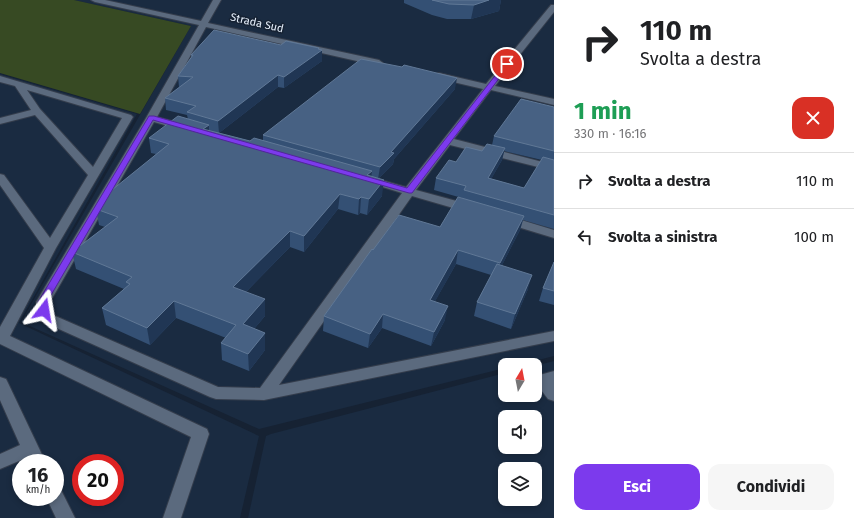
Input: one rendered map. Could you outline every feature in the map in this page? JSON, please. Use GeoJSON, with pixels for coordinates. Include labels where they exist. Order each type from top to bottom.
{"type":"FeatureCollection","features":[{"type":"Feature","properties":{"kind":"lane","name":"Strada Sud"},"geometry":{"type":"LineString","coordinates":[[95,0],[388,65]]}},
{"type":"Feature","properties":{"kind":"lane"},"geometry":{"type":"LineString","coordinates":[[218,0],[43,302],[46,318],[216,393],[264,394],[554,336]]}},
{"type":"Feature","properties":{"kind":"lane"},"geometry":{"type":"LineString","coordinates":[[264,394],[409,191],[488,88],[554,7]]}},
{"type":"Feature","properties":{"kind":"lane"},"geometry":{"type":"LineString","coordinates":[[427,74],[554,102]]}},
{"type":"Feature","properties":{"kind":"lane"},"geometry":{"type":"LineString","coordinates":[[0,79],[128,117],[50,248],[0,339],[201,434],[172,518]]}},
{"type":"Feature","properties":{"kind":"lane"},"geometry":{"type":"LineString","coordinates":[[19,85],[37,111],[94,175]]}},
{"type":"Feature","properties":{"kind":"lane"},"geometry":{"type":"LineString","coordinates":[[0,121],[37,111]]}},
{"type":"Feature","properties":{"kind":"lane"},"geometry":{"type":"LineString","coordinates":[[151,118],[196,130]]}},
{"type":"Feature","properties":{"kind":"lane"},"geometry":{"type":"LineString","coordinates":[[448,141],[554,168]]}},
{"type":"Feature","properties":{"kind":"lane"},"geometry":{"type":"LineString","coordinates":[[355,176],[478,211]]}},
{"type":"Feature","properties":{"kind":"lane"},"geometry":{"type":"LineString","coordinates":[[0,177],[50,248]]}},
{"type":"Feature","properties":{"kind":"lane"},"geometry":{"type":"LineString","coordinates":[[493,216],[554,234]]}},
{"type":"Feature","properties":{"kind":"lane"},"geometry":{"type":"LineString","coordinates":[[554,377],[542,380],[554,395]]}},
{"type":"Feature","properties":{"kind":"lane"},"geometry":{"type":"LineString","coordinates":[[0,383],[33,454]]}},
{"type":"Feature","properties":{"kind":"lane"},"geometry":{"type":"LineString","coordinates":[[0,462],[12,460]]}},
{"type":"Feature","properties":{"kind":"lane"},"geometry":{"type":"LineString","coordinates":[[60,506],[66,518]]}},
{"type":"Feature","properties":{"kind":"shaded area"},"geometry":{"type":"Polygon","coordinates":[[[74,0],[554,0],[554,356],[542,359],[498,358],[498,370],[259,429],[21,322],[191,26],[74,0]]]}},
{"type":"Feature","properties":{"kind":"shaded area"},"geometry":{"type":"Polygon","coordinates":[[[0,74],[137,114],[19,323],[259,436],[240,518],[0,518],[0,74]]]}},
{"type":"Feature","properties":{"kind":"shaded area"},"geometry":{"type":"Polygon","coordinates":[[[554,361],[554,518],[248,518],[266,436],[498,375],[498,402],[542,402],[542,364],[554,361]]]}},
{"type":"Feature","properties":{"kind":"green space"},"geometry":{"type":"Polygon","coordinates":[[[0,0],[74,0],[191,26],[140,114],[0,73],[0,0]]]}},
{"type":"Feature","properties":{"kind":"building"},"geometry":{"type":"Polygon","coordinates":[[[432,0],[489,0],[474,5],[449,4],[432,0]]]}},
{"type":"Feature","properties":{"kind":"building"},"geometry":{"type":"Polygon","coordinates":[[[214,30],[281,45],[286,41],[319,48],[318,49],[322,50],[284,77],[278,75],[218,121],[187,112],[196,106],[165,98],[193,77],[178,76],[193,55],[191,55],[214,30]]]}},
{"type":"Feature","properties":{"kind":"building"},"geometry":{"type":"Polygon","coordinates":[[[361,59],[402,67],[404,65],[457,78],[391,152],[394,153],[380,167],[263,135],[361,59]]]}},
{"type":"Feature","properties":{"kind":"building"},"geometry":{"type":"Polygon","coordinates":[[[521,99],[554,107],[554,151],[494,136],[521,99]]]}},
{"type":"Feature","properties":{"kind":"building"},"geometry":{"type":"Polygon","coordinates":[[[178,116],[209,125],[203,129],[250,141],[254,138],[372,171],[367,175],[384,180],[369,199],[361,197],[359,199],[340,194],[304,236],[290,231],[233,287],[265,299],[243,324],[265,333],[248,354],[221,343],[236,325],[174,301],[147,328],[102,308],[130,284],[126,282],[132,277],[72,252],[118,217],[96,209],[107,194],[169,144],[149,138],[178,116]]]}},
{"type":"Feature","properties":{"kind":"building"},"geometry":{"type":"Polygon","coordinates":[[[487,144],[505,148],[488,178],[524,188],[543,157],[554,160],[554,215],[464,190],[466,186],[436,178],[449,160],[456,162],[466,147],[482,151],[487,144]]]}},
{"type":"Feature","properties":{"kind":"building"},"geometry":{"type":"Polygon","coordinates":[[[458,197],[524,216],[500,263],[458,250],[430,300],[448,306],[434,332],[383,314],[370,334],[324,316],[372,249],[373,250],[399,215],[440,227],[458,197]]]}},
{"type":"Feature","properties":{"kind":"building"},"geometry":{"type":"Polygon","coordinates":[[[554,262],[554,291],[543,288],[554,262]]]}},
{"type":"Feature","properties":{"kind":"building"},"geometry":{"type":"Polygon","coordinates":[[[497,264],[532,275],[515,314],[477,302],[497,264]]]}},
{"type":"Feature","properties":{"kind":"route"},"geometry":{"type":"LineString","coordinates":[[44,310],[43,302],[151,118],[409,191],[507,64]]}}]}
